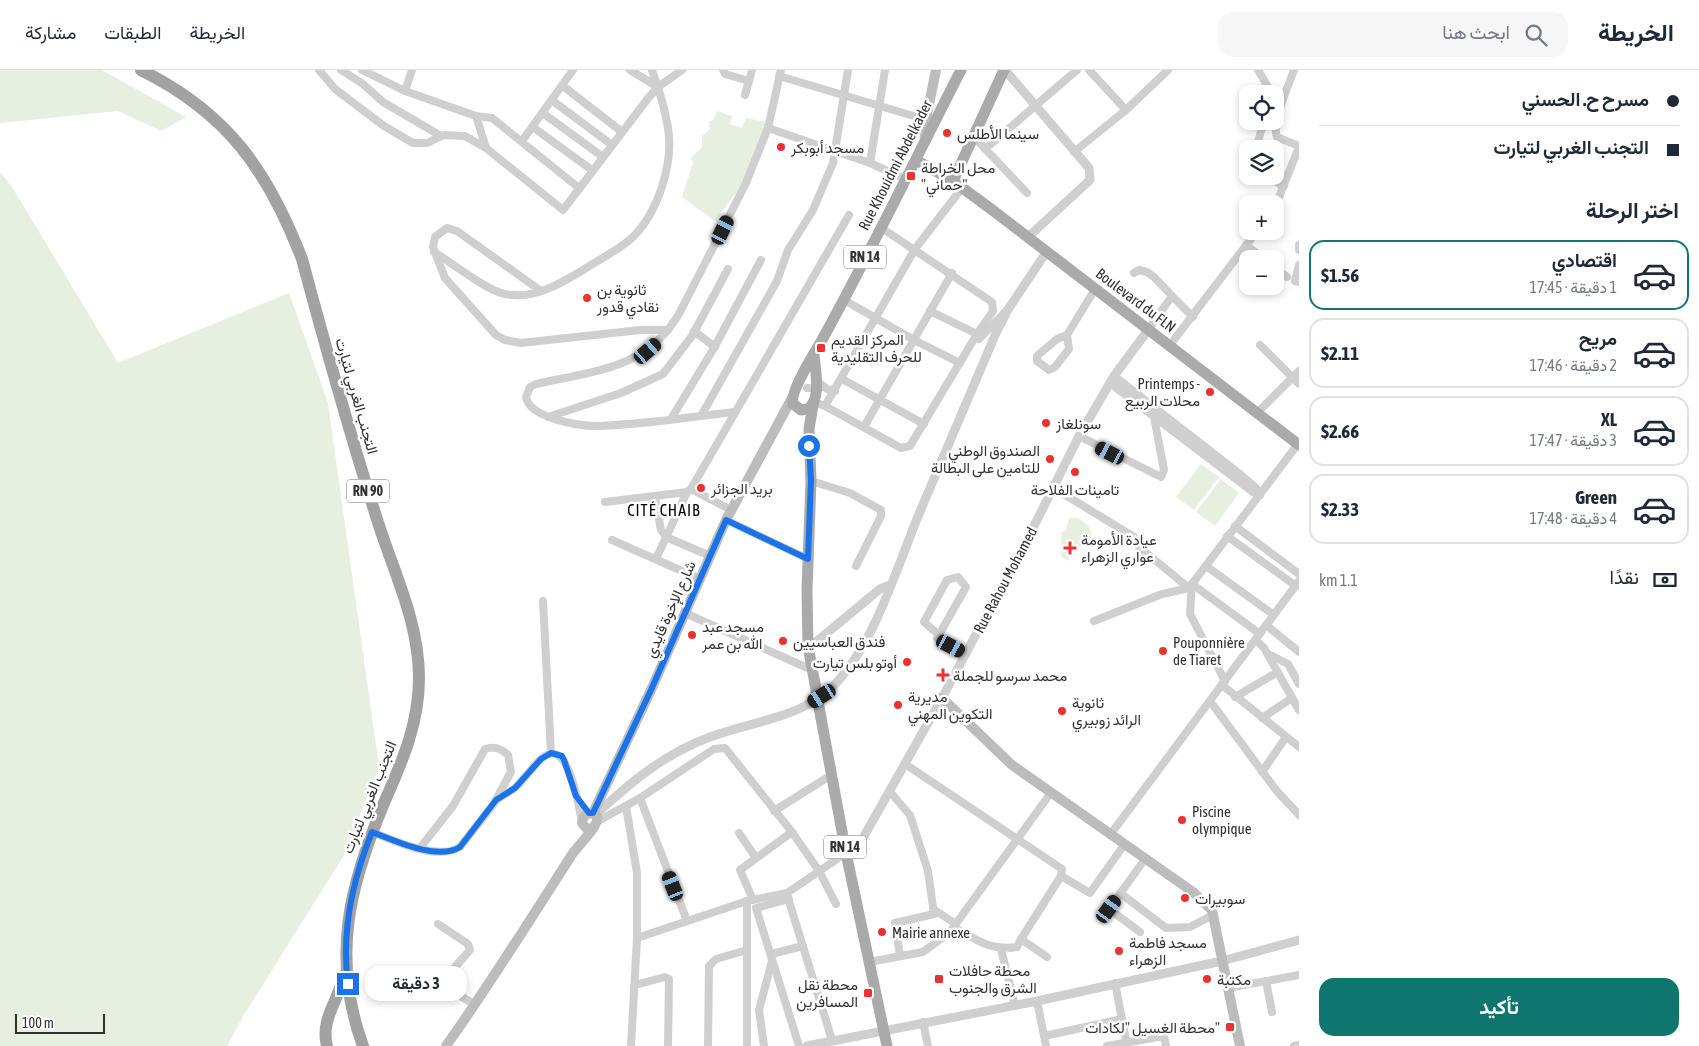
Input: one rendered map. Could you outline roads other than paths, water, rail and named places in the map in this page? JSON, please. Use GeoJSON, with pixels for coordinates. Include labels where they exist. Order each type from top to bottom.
{"type":"FeatureCollection","features":[{"type":"Feature","properties":{"kind":"highway","name":"التجنب الغربي لتيارت"},"geometry":{"type":"LineString","coordinates":[[142,70],[178,91],[222,125],[252,160],[286,220],[302,259],[376,519],[410,616],[418,656],[419,695],[416,712],[403,762],[372,832],[360,865],[349,911],[346,968],[350,1000],[363,1046]]}},
{"type":"Feature","properties":{"kind":"highway"},"geometry":{"type":"LineString","coordinates":[[334,1007],[342,987],[346,968]]}},
{"type":"Feature","properties":{"kind":"highway"},"geometry":{"type":"LineString","coordinates":[[327,1046],[324,1036],[325,1023],[340,997],[350,1000]]}},
{"type":"Feature","properties":{"kind":"highway"},"geometry":{"type":"LineString","coordinates":[[334,1007],[347,1012],[356,1023]]}},
{"type":"Feature","properties":{"kind":"main road"},"geometry":{"type":"LineString","coordinates":[[926,137],[936,70]]}},
{"type":"Feature","properties":{"kind":"main road","name":"Rue Khouidmi Abdelkader"},"geometry":{"type":"LineString","coordinates":[[814,354],[844,300],[962,70]]}},
{"type":"Feature","properties":{"kind":"main road"},"geometry":{"type":"LineString","coordinates":[[957,184],[974,137],[1005,70]]}},
{"type":"Feature","properties":{"kind":"main road","name":"Boulevard du FLN"},"geometry":{"type":"LineString","coordinates":[[916,160],[957,184],[1047,251],[1298,445]]}},
{"type":"Feature","properties":{"kind":"main road","name":"RN 14"},"geometry":{"type":"LineString","coordinates":[[814,354],[808,397],[802,422],[808,429],[811,480],[808,559],[808,646],[846,853],[882,1030],[887,1046]]}},
{"type":"Feature","properties":{"kind":"main road","name":"RN 14"},"geometry":{"type":"LineString","coordinates":[[808,397],[814,354]]}},
{"type":"Feature","properties":{"kind":"main road","name":"شارع الإخوة قايدي"},"geometry":{"type":"LineString","coordinates":[[446,1046],[475,1005],[572,855],[731,510],[778,420],[808,397]]}},
{"type":"Feature","properties":{"kind":"main road"},"geometry":{"type":"LineString","coordinates":[[942,698],[1012,765],[1050,794],[1193,892],[1212,910],[1237,1044]]}},
{"type":"Feature","properties":{"kind":"street"},"geometry":{"type":"LineString","coordinates":[[319,70],[335,89],[384,126],[413,143],[427,143],[441,136],[465,136],[486,148],[563,210],[658,87],[682,70]]}},
{"type":"Feature","properties":{"kind":"street"},"geometry":{"type":"LineString","coordinates":[[341,70],[363,84],[383,102],[441,136]]}},
{"type":"Feature","properties":{"kind":"street"},"geometry":{"type":"LineString","coordinates":[[362,70],[405,91],[476,116],[492,118],[579,188]]}},
{"type":"Feature","properties":{"kind":"street"},"geometry":{"type":"LineString","coordinates":[[405,91],[412,70]]}},
{"type":"Feature","properties":{"kind":"street"},"geometry":{"type":"LineString","coordinates":[[522,141],[534,128],[573,70]]}},
{"type":"Feature","properties":{"kind":"street"},"geometry":{"type":"LineString","coordinates":[[630,70],[658,87]]}},
{"type":"Feature","properties":{"kind":"street"},"geometry":{"type":"LineString","coordinates":[[434,252],[496,291],[517,296],[540,291],[563,282],[626,243],[655,209],[660,196],[669,147],[668,129],[652,70]]}},
{"type":"Feature","properties":{"kind":"street"},"geometry":{"type":"LineString","coordinates":[[723,70],[725,74],[748,81]]}},
{"type":"Feature","properties":{"kind":"street"},"geometry":{"type":"LineString","coordinates":[[745,95],[752,70]]}},
{"type":"Feature","properties":{"kind":"street"},"geometry":{"type":"LineString","coordinates":[[701,416],[776,282],[788,250],[813,210],[836,151],[848,70]]}},
{"type":"Feature","properties":{"kind":"street"},"geometry":{"type":"LineString","coordinates":[[870,163],[885,70]]}},
{"type":"Feature","properties":{"kind":"street"},"geometry":{"type":"LineString","coordinates":[[1005,70],[1089,168],[1090,180],[1028,237]]}},
{"type":"Feature","properties":{"kind":"street"},"geometry":{"type":"LineString","coordinates":[[985,149],[1076,70]]}},
{"type":"Feature","properties":{"kind":"street"},"geometry":{"type":"LineString","coordinates":[[1089,70],[1126,110]]}},
{"type":"Feature","properties":{"kind":"street"},"geometry":{"type":"LineString","coordinates":[[1074,152],[1126,110],[1168,70]]}},
{"type":"Feature","properties":{"kind":"street"},"geometry":{"type":"LineString","coordinates":[[1258,70],[1267,85]]}},
{"type":"Feature","properties":{"kind":"street"},"geometry":{"type":"LineString","coordinates":[[1280,195],[1299,146],[1277,137],[1275,132],[1280,109],[1294,70]]}},
{"type":"Feature","properties":{"kind":"street"},"geometry":{"type":"LineString","coordinates":[[734,412],[597,426],[548,417],[528,404],[527,394],[533,385],[604,368],[636,358],[648,351],[668,330],[680,312],[742,191],[768,128],[780,73],[844,96],[928,120]]}},
{"type":"Feature","properties":{"kind":"street"},"geometry":{"type":"LineString","coordinates":[[564,86],[622,132]]}},
{"type":"Feature","properties":{"kind":"street"},"geometry":{"type":"LineString","coordinates":[[553,101],[612,145]]}},
{"type":"Feature","properties":{"kind":"street"},"geometry":{"type":"LineString","coordinates":[[544,114],[603,157]]}},
{"type":"Feature","properties":{"kind":"street"},"geometry":{"type":"LineString","coordinates":[[476,116],[486,148]]}},
{"type":"Feature","properties":{"kind":"street"},"geometry":{"type":"LineString","coordinates":[[534,128],[592,170]]}},
{"type":"Feature","properties":{"kind":"street"},"geometry":{"type":"LineString","coordinates":[[768,128],[870,163],[905,178]]}},
{"type":"Feature","properties":{"kind":"street"},"geometry":{"type":"LineString","coordinates":[[974,137],[1027,193]]}},
{"type":"Feature","properties":{"kind":"street"},"geometry":{"type":"LineString","coordinates":[[808,397],[831,390],[842,379],[915,249],[957,184]]}},
{"type":"Feature","properties":{"kind":"street"},"geometry":{"type":"LineString","coordinates":[[656,559],[689,490],[849,215]]}},
{"type":"Feature","properties":{"kind":"street"},"geometry":{"type":"LineString","coordinates":[[808,397],[901,448],[910,446],[977,334],[993,311],[994,306],[992,302],[952,273],[880,227]]}},
{"type":"Feature","properties":{"kind":"street"},"geometry":{"type":"LineString","coordinates":[[540,291],[452,229],[447,228],[438,232],[433,242],[434,252],[445,278],[490,330],[505,340],[521,343],[640,330],[668,330]]}},
{"type":"Feature","properties":{"kind":"street"},"geometry":{"type":"LineString","coordinates":[[1170,345],[1250,240]]}},
{"type":"Feature","properties":{"kind":"street"},"geometry":{"type":"LineString","coordinates":[[1246,245],[1252,250]]}},
{"type":"Feature","properties":{"kind":"street"},"geometry":{"type":"LineString","coordinates":[[1299,245],[1299,250]]}},
{"type":"Feature","properties":{"kind":"street"},"geometry":{"type":"LineString","coordinates":[[590,819],[652,766],[685,746],[804,707],[822,696],[844,677],[852,666],[890,585],[996,333],[1009,308],[1047,251]]}},
{"type":"Feature","properties":{"kind":"street"},"geometry":{"type":"LineString","coordinates":[[671,419],[715,347],[761,260]]}},
{"type":"Feature","properties":{"kind":"street"},"geometry":{"type":"LineString","coordinates":[[1299,265],[1295,281],[1299,282]]}},
{"type":"Feature","properties":{"kind":"street"},"geometry":{"type":"LineString","coordinates":[[548,417],[621,393],[663,374],[682,352],[728,269]]}},
{"type":"Feature","properties":{"kind":"street"},"geometry":{"type":"LineString","coordinates":[[1134,272],[1139,270],[1147,272],[1193,317]]}},
{"type":"Feature","properties":{"kind":"street"},"geometry":{"type":"LineString","coordinates":[[864,427],[952,273]]}},
{"type":"Feature","properties":{"kind":"street"},"geometry":{"type":"LineString","coordinates":[[1067,335],[1069,349],[1055,367],[1049,370],[1044,368],[1037,361],[1037,356],[1057,339],[1067,335],[1095,289]]}},
{"type":"Feature","properties":{"kind":"street"},"geometry":{"type":"LineString","coordinates":[[1148,330],[1172,296]]}},
{"type":"Feature","properties":{"kind":"street"},"geometry":{"type":"LineString","coordinates":[[844,300],[914,340],[960,363]]}},
{"type":"Feature","properties":{"kind":"street"},"geometry":{"type":"LineString","coordinates":[[972,343],[1009,308]]}},
{"type":"Feature","properties":{"kind":"street"},"geometry":{"type":"LineString","coordinates":[[930,311],[977,334]]}},
{"type":"Feature","properties":{"kind":"street","name":"Rue Rahou Mohamed"},"geometry":{"type":"LineString","coordinates":[[846,853],[863,838],[890,792],[1054,488],[1079,436],[1112,380],[1148,330]]}},
{"type":"Feature","properties":{"kind":"street"},"geometry":{"type":"LineString","coordinates":[[694,331],[715,347]]}},
{"type":"Feature","properties":{"kind":"street"},"geometry":{"type":"LineString","coordinates":[[1260,345],[1299,384]]}},
{"type":"Feature","properties":{"kind":"street"},"geometry":{"type":"LineString","coordinates":[[1257,413],[1299,371]]}},
{"type":"Feature","properties":{"kind":"street"},"geometry":{"type":"LineString","coordinates":[[842,379],[924,424]]}},
{"type":"Feature","properties":{"kind":"street"},"geometry":{"type":"LineString","coordinates":[[1112,380],[1154,417],[1253,492],[1260,495]]}},
{"type":"Feature","properties":{"kind":"street"},"geometry":{"type":"LineString","coordinates":[[1112,380],[1241,475],[1256,488],[1260,495]]}},
{"type":"Feature","properties":{"kind":"street"},"geometry":{"type":"LineString","coordinates":[[808,397],[831,390]]}},
{"type":"Feature","properties":{"kind":"street"},"geometry":{"type":"LineString","coordinates":[[1079,436],[1161,477],[1164,470],[1154,417]]}},
{"type":"Feature","properties":{"kind":"street"},"geometry":{"type":"LineString","coordinates":[[1298,445],[1191,586],[1190,614],[1223,683],[1235,697],[1299,747]]}},
{"type":"Feature","properties":{"kind":"street"},"geometry":{"type":"LineString","coordinates":[[811,480],[850,493],[881,510],[881,516],[856,566]]}},
{"type":"Feature","properties":{"kind":"street"},"geometry":{"type":"LineString","coordinates":[[1054,488],[1134,537],[1139,547],[1258,637],[1299,710]]}},
{"type":"Feature","properties":{"kind":"street"},"geometry":{"type":"LineString","coordinates":[[605,502],[655,497],[689,490],[731,510]]}},
{"type":"Feature","properties":{"kind":"street"},"geometry":{"type":"LineString","coordinates":[[655,497],[660,530],[666,537],[710,556]]}},
{"type":"Feature","properties":{"kind":"street"},"geometry":{"type":"LineString","coordinates":[[726,520],[808,559]]}},
{"type":"Feature","properties":{"kind":"street"},"geometry":{"type":"LineString","coordinates":[[1235,526],[1299,574]]}},
{"type":"Feature","properties":{"kind":"street"},"geometry":{"type":"LineString","coordinates":[[1110,835],[1298,584],[1228,536]]}},
{"type":"Feature","properties":{"kind":"street"},"geometry":{"type":"LineString","coordinates":[[612,540],[700,579]]}},
{"type":"Feature","properties":{"kind":"street"},"geometry":{"type":"LineString","coordinates":[[1206,566],[1274,616]]}},
{"type":"Feature","properties":{"kind":"street"},"geometry":{"type":"LineString","coordinates":[[938,635],[966,587],[958,577],[947,580],[924,622],[938,635],[937,638],[966,653]]}},
{"type":"Feature","properties":{"kind":"street"},"geometry":{"type":"LineString","coordinates":[[808,646],[816,642],[884,586],[890,585]]}},
{"type":"Feature","properties":{"kind":"street"},"geometry":{"type":"LineString","coordinates":[[1094,621],[1162,594],[1191,586]]}},
{"type":"Feature","properties":{"kind":"street"},"geometry":{"type":"LineString","coordinates":[[543,601],[551,753]]}},
{"type":"Feature","properties":{"kind":"street"},"geometry":{"type":"LineString","coordinates":[[685,613],[812,670]]}},
{"type":"Feature","properties":{"kind":"street"},"geometry":{"type":"LineString","coordinates":[[1266,625],[1299,652]]}},
{"type":"Feature","properties":{"kind":"street"},"geometry":{"type":"LineString","coordinates":[[1267,654],[1288,664],[1299,684]]}},
{"type":"Feature","properties":{"kind":"street"},"geometry":{"type":"LineString","coordinates":[[1235,697],[1278,672]]}},
{"type":"Feature","properties":{"kind":"street"},"geometry":{"type":"LineString","coordinates":[[1262,718],[1292,698]]}},
{"type":"Feature","properties":{"kind":"street"},"geometry":{"type":"LineString","coordinates":[[1210,701],[1262,772],[1299,815]]}},
{"type":"Feature","properties":{"kind":"street"},"geometry":{"type":"LineString","coordinates":[[1262,772],[1286,737]]}},
{"type":"Feature","properties":{"kind":"street"},"geometry":{"type":"LineString","coordinates":[[372,832],[420,848],[434,852],[454,851],[460,847],[496,800],[511,772],[512,764],[508,755],[501,749],[493,747],[485,749],[476,770],[453,806],[420,848]]}},
{"type":"Feature","properties":{"kind":"street"},"geometry":{"type":"LineString","coordinates":[[590,819],[626,806],[714,749],[723,748],[730,751],[774,811],[792,832],[819,871],[836,904]]}},
{"type":"Feature","properties":{"kind":"street"},"geometry":{"type":"LineString","coordinates":[[496,800],[515,788],[541,759],[551,753],[562,756],[576,796],[590,819]]}},
{"type":"Feature","properties":{"kind":"street"},"geometry":{"type":"LineString","coordinates":[[905,764],[1062,870],[1061,876],[1017,947],[1001,949],[983,943],[955,926],[933,909]]}},
{"type":"Feature","properties":{"kind":"street"},"geometry":{"type":"LineString","coordinates":[[774,811],[832,774]]}},
{"type":"Feature","properties":{"kind":"street"},"geometry":{"type":"LineString","coordinates":[[890,792],[910,815],[928,871],[934,914],[896,923],[900,956]]}},
{"type":"Feature","properties":{"kind":"street"},"geometry":{"type":"LineString","coordinates":[[869,962],[923,952],[955,926],[1050,794]]}},
{"type":"Feature","properties":{"kind":"street"},"geometry":{"type":"LineString","coordinates":[[640,798],[687,921]]}},
{"type":"Feature","properties":{"kind":"street"},"geometry":{"type":"LineString","coordinates":[[626,806],[637,873],[637,938],[631,1046]]}},
{"type":"Feature","properties":{"kind":"street"},"geometry":{"type":"LineString","coordinates":[[747,1046],[747,950],[750,900],[740,870],[792,832]]}},
{"type":"Feature","properties":{"kind":"street"},"geometry":{"type":"LineString","coordinates":[[739,833],[756,858]]}},
{"type":"Feature","properties":{"kind":"street"},"geometry":{"type":"LineString","coordinates":[[1061,876],[1090,893],[1124,845]]}},
{"type":"Feature","properties":{"kind":"street"},"geometry":{"type":"LineString","coordinates":[[799,1046],[756,908],[788,896],[819,871],[846,853]]}},
{"type":"Feature","properties":{"kind":"street"},"geometry":{"type":"LineString","coordinates":[[1140,932],[1109,909],[1145,860]]}},
{"type":"Feature","properties":{"kind":"street"},"geometry":{"type":"LineString","coordinates":[[1120,893],[1166,928],[1190,927],[1213,915]]}},
{"type":"Feature","properties":{"kind":"street"},"geometry":{"type":"LineString","coordinates":[[637,938],[750,900],[788,896]]}},
{"type":"Feature","properties":{"kind":"street"},"geometry":{"type":"LineString","coordinates":[[788,896],[832,1040]]}},
{"type":"Feature","properties":{"kind":"street"},"geometry":{"type":"LineString","coordinates":[[438,924],[468,944],[470,950],[448,975],[447,979],[456,993],[475,1005]]}},
{"type":"Feature","properties":{"kind":"street"},"geometry":{"type":"LineString","coordinates":[[1021,939],[1047,957]]}},
{"type":"Feature","properties":{"kind":"street"},"geometry":{"type":"LineString","coordinates":[[807,1046],[923,1022],[1014,1006],[1222,961],[1299,940]]}},
{"type":"Feature","properties":{"kind":"street"},"geometry":{"type":"LineString","coordinates":[[771,956],[803,946]]}},
{"type":"Feature","properties":{"kind":"street"},"geometry":{"type":"LineString","coordinates":[[1001,949],[1014,1006]]}},
{"type":"Feature","properties":{"kind":"street"},"geometry":{"type":"LineString","coordinates":[[708,1046],[709,966],[716,959],[747,950]]}},
{"type":"Feature","properties":{"kind":"street"},"geometry":{"type":"LineString","coordinates":[[764,1046],[759,1010],[771,956]]}},
{"type":"Feature","properties":{"kind":"street"},"geometry":{"type":"LineString","coordinates":[[1228,988],[1299,975]]}},
{"type":"Feature","properties":{"kind":"street"},"geometry":{"type":"LineString","coordinates":[[635,985],[665,977],[669,979],[668,1046]]}},
{"type":"Feature","properties":{"kind":"street"},"geometry":{"type":"LineString","coordinates":[[1266,980],[1272,1012]]}},
{"type":"Feature","properties":{"kind":"street"},"geometry":{"type":"LineString","coordinates":[[1115,983],[1127,1044]]}},
{"type":"Feature","properties":{"kind":"street"},"geometry":{"type":"LineString","coordinates":[[1037,1001],[1046,1046]]}},
{"type":"Feature","properties":{"kind":"street"},"geometry":{"type":"LineString","coordinates":[[1044,1036],[1122,1019]]}},
{"type":"Feature","properties":{"kind":"street"},"geometry":{"type":"LineString","coordinates":[[923,1022],[928,1046]]}},
{"type":"Feature","properties":{"kind":"street"},"geometry":{"type":"LineString","coordinates":[[1107,1046],[1164,1036],[1166,1046]]}},
{"type":"Feature","properties":{"kind":"street"},"geometry":{"type":"LineString","coordinates":[[1294,1046],[1299,1045]]}},
{"type":"Feature","properties":{"kind":"place","name":"سينما الأطلس"},"geometry":{"type":"Point","coordinates":[947,133]}},
{"type":"Feature","properties":{"kind":"place","name":"مسجد أبوبكر"},"geometry":{"type":"Point","coordinates":[781,147]}},
{"type":"Feature","properties":{"kind":"place","name":"محل الخراطة \"حماني\""},"geometry":{"type":"Point","coordinates":[911,176]}},
{"type":"Feature","properties":{"kind":"place","name":"ثانوية بن نقادي قدور"},"geometry":{"type":"Point","coordinates":[587,298]}},
{"type":"Feature","properties":{"kind":"place","name":"المركز القديم للحرف التقليدية"},"geometry":{"type":"Point","coordinates":[821,348]}},
{"type":"Feature","properties":{"kind":"place","name":"Printemps - محلات الربيع"},"geometry":{"type":"Point","coordinates":[1210,392]}},
{"type":"Feature","properties":{"kind":"place","name":"سونلغاز"},"geometry":{"type":"Point","coordinates":[1046,423]}},
{"type":"Feature","properties":{"kind":"place","name":"الصندوق الوطني للتامين على البطالة"},"geometry":{"type":"Point","coordinates":[1050,459]}},
{"type":"Feature","properties":{"kind":"place","name":"تامينات الفلاحة"},"geometry":{"type":"Point","coordinates":[1075,472]}},
{"type":"Feature","properties":{"kind":"place","name":"بريد الجزائر"},"geometry":{"type":"Point","coordinates":[701,488]}},
{"type":"Feature","properties":{"kind":"place","name":"عيادة الأمومة عواري الزهراء"},"geometry":{"type":"Point","coordinates":[1070,548]}},
{"type":"Feature","properties":{"kind":"place","name":"مسجد عبد الله بن عمر"},"geometry":{"type":"Point","coordinates":[692,635]}},
{"type":"Feature","properties":{"kind":"place","name":"فندق العباسيين"},"geometry":{"type":"Point","coordinates":[783,641]}},
{"type":"Feature","properties":{"kind":"place","name":"Pouponnière de Tiaret"},"geometry":{"type":"Point","coordinates":[1163,651]}},
{"type":"Feature","properties":{"kind":"place","name":"أوتو بلس تيارت"},"geometry":{"type":"Point","coordinates":[907,662]}},
{"type":"Feature","properties":{"kind":"place","name":"محمد سرسو للجملة"},"geometry":{"type":"Point","coordinates":[943,675]}},
{"type":"Feature","properties":{"kind":"place","name":"مديرية التكوين المهني"},"geometry":{"type":"Point","coordinates":[898,705]}},
{"type":"Feature","properties":{"kind":"place","name":"ثانوية الرائد زوبيري"},"geometry":{"type":"Point","coordinates":[1062,711]}},
{"type":"Feature","properties":{"kind":"place","name":"Piscine olympique"},"geometry":{"type":"Point","coordinates":[1182,820]}},
{"type":"Feature","properties":{"kind":"place","name":"سوبيرات"},"geometry":{"type":"Point","coordinates":[1185,898]}},
{"type":"Feature","properties":{"kind":"place","name":"Mairie annexe"},"geometry":{"type":"Point","coordinates":[882,932]}},
{"type":"Feature","properties":{"kind":"place","name":"مسجد فاطمة الزهراء"},"geometry":{"type":"Point","coordinates":[1119,951]}},
{"type":"Feature","properties":{"kind":"place","name":"محطة حافلات الشرق والجنوب"},"geometry":{"type":"Point","coordinates":[939,979]}},
{"type":"Feature","properties":{"kind":"place","name":"مكتبة"},"geometry":{"type":"Point","coordinates":[1207,979]}},
{"type":"Feature","properties":{"kind":"place","name":"محطة نقل المسافرين"},"geometry":{"type":"Point","coordinates":[868,993]}},
{"type":"Feature","properties":{"kind":"place","name":"محطة الغسيل \"لكادات\""},"geometry":{"type":"Point","coordinates":[1230,1027]}},
{"type":"Feature","properties":{"kind":"district","name":"CITÉ CHAIB"},"geometry":{"type":"Point","coordinates":[664,510]}}]}
